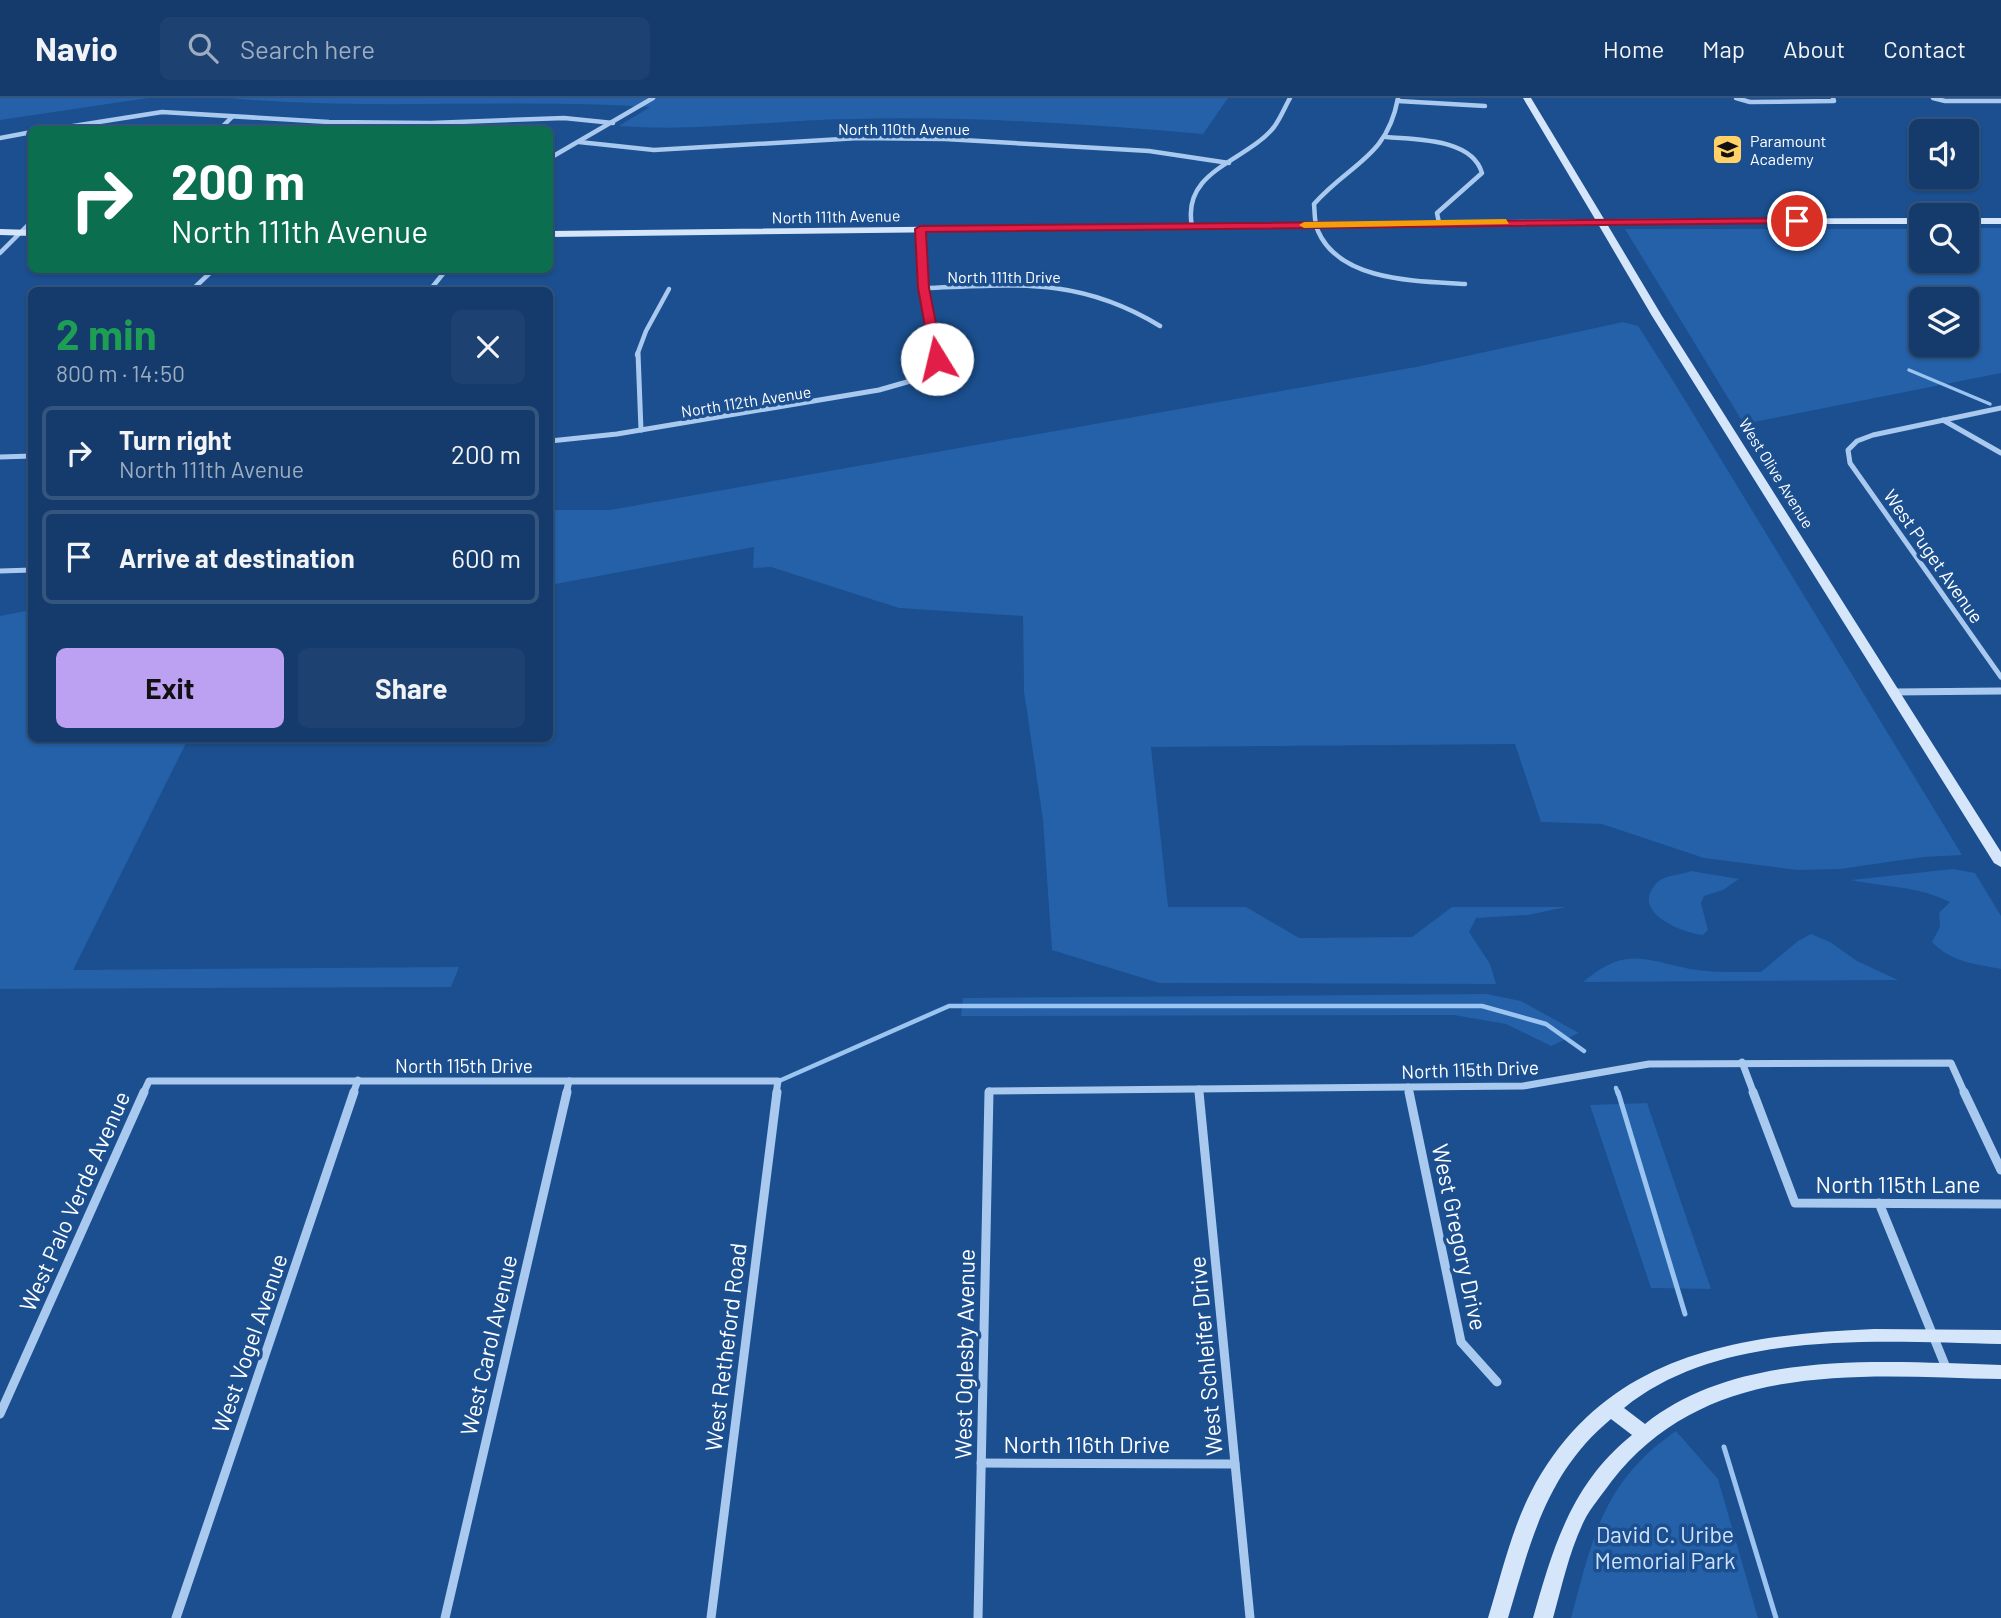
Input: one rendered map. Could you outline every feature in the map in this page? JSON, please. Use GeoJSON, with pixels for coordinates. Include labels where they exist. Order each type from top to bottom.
{"type":"FeatureCollection","features":[{"type":"Feature","properties":{"kind":"street"},"geometry":{"type":"LineString","coordinates":[[553,156],[653,98]]}},
{"type":"Feature","properties":{"kind":"street"},"geometry":{"type":"LineString","coordinates":[[1192,226],[1189,210],[1193,193],[1203,182],[1273,128],[1290,98]]}},
{"type":"Feature","properties":{"kind":"street","name":"West Olive Avenue"},"geometry":{"type":"LineString","coordinates":[[1527,98],[1600,221],[2001,863]]}},
{"type":"Feature","properties":{"kind":"street"},"geometry":{"type":"LineString","coordinates":[[1737,99],[1833,99]]}},
{"type":"Feature","properties":{"kind":"street"},"geometry":{"type":"LineString","coordinates":[[1935,99],[2001,101]]}},
{"type":"Feature","properties":{"kind":"street"},"geometry":{"type":"LineString","coordinates":[[1465,284],[1411,281],[1358,267],[1329,249],[1320,239],[1314,211],[1318,198],[1362,163],[1386,137],[1394,121],[1398,100],[1486,106]]}},
{"type":"Feature","properties":{"kind":"street"},"geometry":{"type":"LineString","coordinates":[[72,126],[162,112],[329,122],[431,123],[564,118],[613,123]]}},
{"type":"Feature","properties":{"kind":"street"},"geometry":{"type":"LineString","coordinates":[[223,126],[232,117]]}},
{"type":"Feature","properties":{"kind":"street"},"geometry":{"type":"LineString","coordinates":[[95,122],[96,126]]}},
{"type":"Feature","properties":{"kind":"street"},"geometry":{"type":"LineString","coordinates":[[326,126],[329,122]]}},
{"type":"Feature","properties":{"kind":"street"},"geometry":{"type":"LineString","coordinates":[[0,138],[28,133]]}},
{"type":"Feature","properties":{"kind":"street"},"geometry":{"type":"LineString","coordinates":[[1386,137],[1446,145],[1470,153],[1479,161],[1482,173],[1437,212],[1438,223]]}},
{"type":"Feature","properties":{"kind":"street","name":"North 110th Avenue"},"geometry":{"type":"LineString","coordinates":[[579,142],[654,150],[841,139],[925,138],[1149,151],[1228,163]]}},
{"type":"Feature","properties":{"kind":"street","name":"North 111th Avenue"},"geometry":{"type":"LineString","coordinates":[[553,234],[1600,221],[1909,221]]}},
{"type":"Feature","properties":{"kind":"street"},"geometry":{"type":"LineString","coordinates":[[1979,221],[2001,221]]}},
{"type":"Feature","properties":{"kind":"street"},"geometry":{"type":"LineString","coordinates":[[920,229],[923,288]]}},
{"type":"Feature","properties":{"kind":"street"},"geometry":{"type":"LineString","coordinates":[[0,233],[27,233]]}},
{"type":"Feature","properties":{"kind":"street"},"geometry":{"type":"LineString","coordinates":[[0,253],[27,233]]}},
{"type":"Feature","properties":{"kind":"street"},"geometry":{"type":"LineString","coordinates":[[195,287],[210,273]]}},
{"type":"Feature","properties":{"kind":"street"},"geometry":{"type":"LineString","coordinates":[[432,287],[444,273]]}},
{"type":"Feature","properties":{"kind":"street","name":"North 111th Drive"},"geometry":{"type":"LineString","coordinates":[[923,288],[1061,287],[1105,295],[1133,306],[1160,326]]}},
{"type":"Feature","properties":{"kind":"street","name":"North 112th Avenue"},"geometry":{"type":"LineString","coordinates":[[553,441],[641,430],[893,387],[914,380],[937,359],[923,288]]}},
{"type":"Feature","properties":{"kind":"street"},"geometry":{"type":"LineString","coordinates":[[641,430],[636,359],[646,331],[669,289]]}},
{"type":"Feature","properties":{"kind":"street"},"geometry":{"type":"LineString","coordinates":[[1942,420],[2001,408]]}},
{"type":"Feature","properties":{"kind":"street"},"geometry":{"type":"LineString","coordinates":[[1942,420],[2001,453]]}},
{"type":"Feature","properties":{"kind":"street","name":"West Puget Avenue"},"geometry":{"type":"LineString","coordinates":[[1942,420],[1857,441],[1849,450],[1850,463],[2001,677]]}},
{"type":"Feature","properties":{"kind":"street"},"geometry":{"type":"LineString","coordinates":[[0,457],[28,456]]}},
{"type":"Feature","properties":{"kind":"street"},"geometry":{"type":"LineString","coordinates":[[0,571],[28,569]]}},
{"type":"Feature","properties":{"kind":"street"},"geometry":{"type":"LineString","coordinates":[[1894,692],[2001,691]]}},
{"type":"Feature","properties":{"kind":"street","name":"North 115th Lane"},"geometry":{"type":"LineString","coordinates":[[1742,1062],[1795,1203],[2001,1204]]}},
{"type":"Feature","properties":{"kind":"street","name":"North 115th Drive"},"geometry":{"type":"LineString","coordinates":[[989,1091],[1523,1086],[1649,1064],[1951,1063],[2001,1170]]}},
{"type":"Feature","properties":{"kind":"street","name":"West Vogel Avenue"},"geometry":{"type":"LineString","coordinates":[[176,1618],[358,1080]]}},
{"type":"Feature","properties":{"kind":"street","name":"North 115th Drive"},"geometry":{"type":"LineString","coordinates":[[149,1081],[778,1081]]}},
{"type":"Feature","properties":{"kind":"street","name":"West Palo Verde Avenue"},"geometry":{"type":"LineString","coordinates":[[0,1414],[149,1081]]}},
{"type":"Feature","properties":{"kind":"street","name":"West Carol Avenue"},"geometry":{"type":"LineString","coordinates":[[446,1618],[569,1081]]}},
{"type":"Feature","properties":{"kind":"street","name":"West Retheford Road"},"geometry":{"type":"LineString","coordinates":[[711,1618],[778,1081]]}},
{"type":"Feature","properties":{"kind":"street","name":"West Gregory Drive"},"geometry":{"type":"LineString","coordinates":[[1408,1087],[1461,1342],[1497,1382]]}},
{"type":"Feature","properties":{"kind":"street","name":"West Schleifer Drive"},"geometry":{"type":"LineString","coordinates":[[1199,1090],[1250,1618]]}},
{"type":"Feature","properties":{"kind":"street","name":"West Oglesby Avenue"},"geometry":{"type":"LineString","coordinates":[[978,1618],[989,1091]]}},
{"type":"Feature","properties":{"kind":"street"},"geometry":{"type":"LineString","coordinates":[[1880,1203],[1947,1371]]}},
{"type":"Feature","properties":{"kind":"street"},"geometry":{"type":"LineString","coordinates":[[1498,1618],[1544,1486],[1567,1449],[1610,1408],[1643,1384],[1668,1371],[1745,1345],[1829,1337],[2001,1337]]}},
{"type":"Feature","properties":{"kind":"street"},"geometry":{"type":"LineString","coordinates":[[1543,1618],[1583,1504],[1618,1458],[1645,1434],[1693,1403],[1760,1378],[1823,1370],[2001,1371]]}},
{"type":"Feature","properties":{"kind":"street"},"geometry":{"type":"LineString","coordinates":[[1610,1408],[1645,1434]]}},
{"type":"Feature","properties":{"kind":"street","name":"North 116th Drive"},"geometry":{"type":"LineString","coordinates":[[981,1463],[1235,1464]]}},
{"type":"Feature","properties":{"kind":"green space"},"geometry":{"type":"Polygon","coordinates":[[[0,98],[148,98],[0,120],[0,98]]]}},
{"type":"Feature","properties":{"kind":"green space"},"geometry":{"type":"Polygon","coordinates":[[[229,98],[1228,98],[1203,134],[1072,124],[897,118],[707,127],[619,126],[650,107],[334,104],[229,98]]]}},
{"type":"Feature","properties":{"kind":"green space"},"geometry":{"type":"Polygon","coordinates":[[[1979,228],[2001,228],[2001,373],[1744,424],[1625,229],[1909,229],[1909,273],[1979,273],[1979,228]]]}},
{"type":"Feature","properties":{"kind":"green space"},"geometry":{"type":"Polygon","coordinates":[[[1623,322],[1638,326],[1962,855],[1923,857],[1840,869],[1797,870],[1704,858],[1602,824],[1541,822],[1515,744],[1151,747],[1168,907],[1246,907],[1299,938],[1412,937],[1452,907],[1566,907],[1528,915],[1476,918],[1469,932],[1490,964],[1496,984],[1159,983],[1052,950],[1043,820],[1024,691],[1023,616],[899,608],[771,567],[753,568],[754,547],[553,584],[553,510],[610,510],[1416,367],[1623,322]]]}},
{"type":"Feature","properties":{"kind":"green space"},"geometry":{"type":"Polygon","coordinates":[[[28,611],[28,742],[187,742],[73,970],[459,967],[451,987],[0,989],[0,616],[28,611]]]}},
{"type":"Feature","properties":{"kind":"green space"},"geometry":{"type":"Polygon","coordinates":[[[1953,869],[1975,873],[2001,916],[2001,969],[1955,958],[1932,942],[1940,927],[1939,913],[1950,902],[1913,890],[1851,880],[1953,869]]]}},
{"type":"Feature","properties":{"kind":"green space"},"geometry":{"type":"Polygon","coordinates":[[[1691,871],[1739,879],[1723,890],[1704,896],[1701,903],[1708,930],[1703,935],[1662,920],[1654,913],[1650,904],[1649,895],[1658,881],[1691,871]]]}},
{"type":"Feature","properties":{"kind":"green space"},"geometry":{"type":"Polygon","coordinates":[[[1811,934],[1830,942],[1857,961],[1898,980],[1583,982],[1611,964],[1634,959],[1699,970],[1761,972],[1798,941],[1811,934]]]}},
{"type":"Feature","properties":{"kind":"green space"},"geometry":{"type":"Polygon","coordinates":[[[1486,994],[1521,1001],[1579,1033],[1551,1046],[1506,1024],[1454,1015],[961,1016],[963,998],[1486,994]]]}},
{"type":"Feature","properties":{"kind":"green space"},"geometry":{"type":"Polygon","coordinates":[[[1647,1103],[1711,1289],[1651,1288],[1590,1105],[1647,1103]]]}},
{"type":"Feature","properties":{"kind":"green space","name":"David C. Uribe Memorial Park"},"geometry":{"type":"Polygon","coordinates":[[[1676,1431],[1718,1479],[1758,1618],[1571,1618],[1594,1537],[1616,1491],[1631,1470],[1651,1450],[1676,1431]]]}},
{"type":"Feature","properties":{"kind":"waterway"},"geometry":{"type":"LineString","coordinates":[[1909,370],[1990,404]]}},
{"type":"Feature","properties":{"kind":"waterway"},"geometry":{"type":"LineString","coordinates":[[779,1081],[949,1006],[1482,1006],[1546,1024],[1584,1051]]}},
{"type":"Feature","properties":{"kind":"waterway"},"geometry":{"type":"LineString","coordinates":[[1616,1088],[1618,1094]]}},
{"type":"Feature","properties":{"kind":"waterway"},"geometry":{"type":"LineString","coordinates":[[1618,1092],[1685,1314]]}},
{"type":"Feature","properties":{"kind":"waterway"},"geometry":{"type":"LineString","coordinates":[[1724,1447],[1776,1618]]}},
{"type":"Feature","properties":{"kind":"slow traffic"},"geometry":{"type":"LineString","coordinates":[[1304,225],[1506,222]]}},
{"type":"Feature","properties":{"kind":"place","name":"Paramount Academy"},"geometry":{"type":"Point","coordinates":[1727,149]}},
{"type":"Feature","properties":{"kind":"route"},"geometry":{"type":"LineString","coordinates":[[937,359],[937,346],[923,288],[920,229],[1797,221]]}}]}
